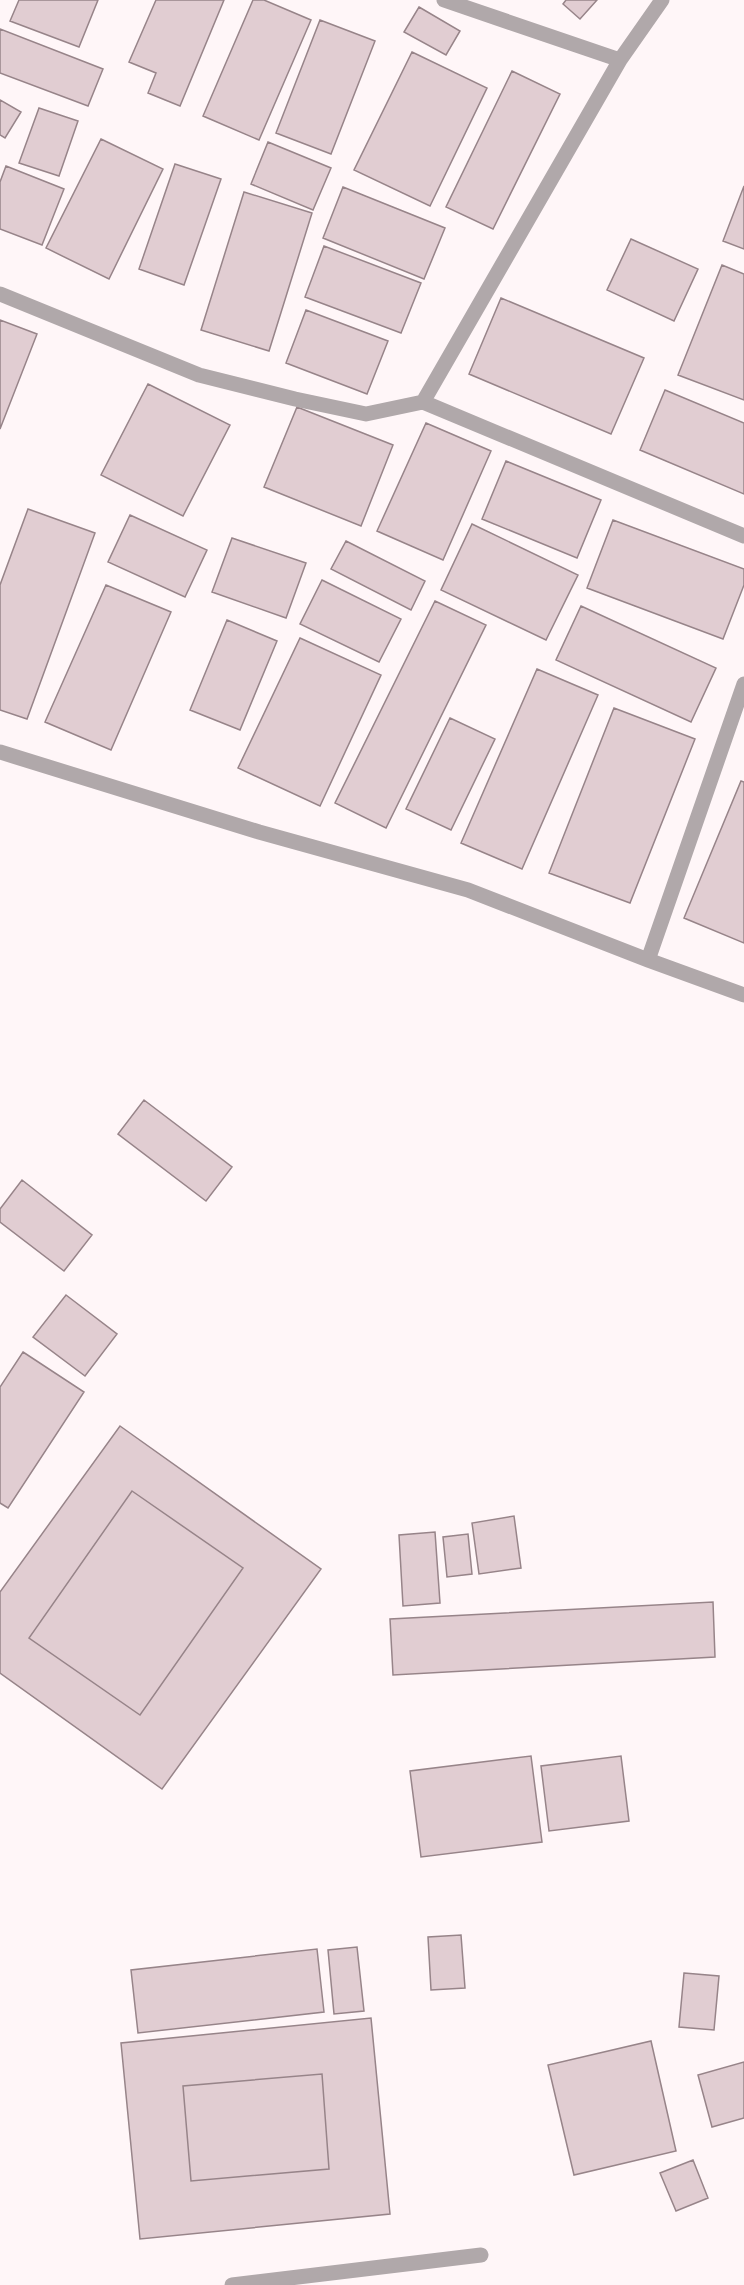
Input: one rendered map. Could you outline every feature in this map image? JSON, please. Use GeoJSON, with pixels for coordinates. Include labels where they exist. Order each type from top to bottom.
{"type":"FeatureCollection","features":[{"type":"Feature","properties":{"kind":"street"},"geometry":{"type":"LineString","coordinates":[[444,0],[620,60]]}},
{"type":"Feature","properties":{"kind":"street"},"geometry":{"type":"LineString","coordinates":[[423,402],[620,60],[662,0]]}},
{"type":"Feature","properties":{"kind":"street"},"geometry":{"type":"LineString","coordinates":[[0,294],[199,375],[366,414],[423,402],[744,536]]}},
{"type":"Feature","properties":{"kind":"street"},"geometry":{"type":"LineString","coordinates":[[648,960],[744,684]]}},
{"type":"Feature","properties":{"kind":"street"},"geometry":{"type":"LineString","coordinates":[[0,752],[259,832],[468,890],[648,960],[744,994]]}},
{"type":"Feature","properties":{"kind":"street"},"geometry":{"type":"LineString","coordinates":[[232,2285],[481,2255]]}},
{"type":"Feature","properties":{"kind":"building"},"geometry":{"type":"Polygon","coordinates":[[[19,0],[98,0],[79,47],[10,21],[19,0]]]}},
{"type":"Feature","properties":{"kind":"building"},"geometry":{"type":"Polygon","coordinates":[[[156,0],[224,0],[180,106],[148,93],[156,73],[129,62],[156,0]]]}},
{"type":"Feature","properties":{"kind":"building"},"geometry":{"type":"Polygon","coordinates":[[[253,0],[264,0],[311,20],[259,140],[203,116],[253,0]]]}},
{"type":"Feature","properties":{"kind":"building"},"geometry":{"type":"Polygon","coordinates":[[[566,0],[597,0],[580,19],[563,4],[566,0]]]}},
{"type":"Feature","properties":{"kind":"building"},"geometry":{"type":"Polygon","coordinates":[[[419,7],[460,31],[446,55],[404,32],[419,7]]]}},
{"type":"Feature","properties":{"kind":"building"},"geometry":{"type":"Polygon","coordinates":[[[320,20],[375,41],[331,154],[276,133],[320,20]]]}},
{"type":"Feature","properties":{"kind":"building"},"geometry":{"type":"Polygon","coordinates":[[[0,29],[103,69],[88,106],[0,73],[0,29]]]}},
{"type":"Feature","properties":{"kind":"building"},"geometry":{"type":"Polygon","coordinates":[[[412,52],[487,88],[430,206],[354,170],[412,52]]]}},
{"type":"Feature","properties":{"kind":"building"},"geometry":{"type":"Polygon","coordinates":[[[512,71],[560,94],[493,229],[446,207],[512,71]]]}},
{"type":"Feature","properties":{"kind":"building"},"geometry":{"type":"Polygon","coordinates":[[[0,100],[21,112],[5,138],[0,135],[0,100]]]}},
{"type":"Feature","properties":{"kind":"building"},"geometry":{"type":"Polygon","coordinates":[[[39,108],[78,121],[59,176],[19,163],[39,108]]]}},
{"type":"Feature","properties":{"kind":"building"},"geometry":{"type":"Polygon","coordinates":[[[101,139],[163,169],[109,279],[46,248],[101,139]]]}},
{"type":"Feature","properties":{"kind":"building"},"geometry":{"type":"Polygon","coordinates":[[[268,142],[331,168],[313,210],[251,184],[268,142]]]}},
{"type":"Feature","properties":{"kind":"building"},"geometry":{"type":"Polygon","coordinates":[[[175,164],[221,179],[184,285],[139,269],[175,164]]]}},
{"type":"Feature","properties":{"kind":"building"},"geometry":{"type":"Polygon","coordinates":[[[6,166],[64,189],[42,245],[0,229],[0,182],[6,166]]]}},
{"type":"Feature","properties":{"kind":"building"},"geometry":{"type":"Polygon","coordinates":[[[744,186],[744,249],[723,241],[744,186]]]}},
{"type":"Feature","properties":{"kind":"building"},"geometry":{"type":"Polygon","coordinates":[[[343,187],[445,228],[424,279],[323,238],[343,187]]]}},
{"type":"Feature","properties":{"kind":"building"},"geometry":{"type":"Polygon","coordinates":[[[244,192],[312,213],[269,351],[201,330],[244,192]]]}},
{"type":"Feature","properties":{"kind":"building"},"geometry":{"type":"Polygon","coordinates":[[[631,239],[698,269],[674,321],[607,290],[631,239]]]}},
{"type":"Feature","properties":{"kind":"building"},"geometry":{"type":"Polygon","coordinates":[[[324,246],[421,283],[401,333],[305,297],[324,246]]]}},
{"type":"Feature","properties":{"kind":"building"},"geometry":{"type":"Polygon","coordinates":[[[722,265],[744,274],[744,400],[678,375],[722,265]]]}},
{"type":"Feature","properties":{"kind":"building"},"geometry":{"type":"Polygon","coordinates":[[[501,298],[644,358],[611,434],[469,374],[501,298]]]}},
{"type":"Feature","properties":{"kind":"building"},"geometry":{"type":"Polygon","coordinates":[[[306,310],[388,341],[367,394],[286,363],[306,310]]]}},
{"type":"Feature","properties":{"kind":"building"},"geometry":{"type":"Polygon","coordinates":[[[0,320],[37,334],[0,429],[0,320]]]}},
{"type":"Feature","properties":{"kind":"building"},"geometry":{"type":"Polygon","coordinates":[[[148,384],[230,425],[183,516],[101,475],[148,384]]]}},
{"type":"Feature","properties":{"kind":"building"},"geometry":{"type":"Polygon","coordinates":[[[665,390],[744,423],[744,494],[640,450],[665,390]]]}},
{"type":"Feature","properties":{"kind":"building"},"geometry":{"type":"Polygon","coordinates":[[[297,407],[393,445],[361,526],[264,487],[297,407]]]}},
{"type":"Feature","properties":{"kind":"building"},"geometry":{"type":"Polygon","coordinates":[[[426,423],[491,451],[443,560],[377,531],[426,423]]]}},
{"type":"Feature","properties":{"kind":"building"},"geometry":{"type":"Polygon","coordinates":[[[506,461],[601,500],[577,558],[482,519],[506,461]]]}},
{"type":"Feature","properties":{"kind":"building"},"geometry":{"type":"Polygon","coordinates":[[[28,509],[95,533],[27,719],[0,710],[0,585],[28,509]]]}},
{"type":"Feature","properties":{"kind":"building"},"geometry":{"type":"Polygon","coordinates":[[[130,515],[207,550],[185,597],[108,562],[130,515]]]}},
{"type":"Feature","properties":{"kind":"building"},"geometry":{"type":"Polygon","coordinates":[[[613,520],[744,569],[744,585],[723,639],[587,588],[613,520]]]}},
{"type":"Feature","properties":{"kind":"building"},"geometry":{"type":"Polygon","coordinates":[[[472,524],[578,575],[546,640],[441,590],[472,524]]]}},
{"type":"Feature","properties":{"kind":"building"},"geometry":{"type":"Polygon","coordinates":[[[232,538],[306,563],[286,618],[212,592],[232,538]]]}},
{"type":"Feature","properties":{"kind":"building"},"geometry":{"type":"Polygon","coordinates":[[[346,541],[425,581],[411,610],[331,569],[346,541]]]}},
{"type":"Feature","properties":{"kind":"building"},"geometry":{"type":"Polygon","coordinates":[[[322,580],[401,619],[379,662],[300,624],[322,580]]]}},
{"type":"Feature","properties":{"kind":"building"},"geometry":{"type":"Polygon","coordinates":[[[106,585],[171,612],[111,750],[45,722],[106,585]]]}},
{"type":"Feature","properties":{"kind":"building"},"geometry":{"type":"Polygon","coordinates":[[[435,601],[486,625],[386,828],[335,803],[435,601]]]}},
{"type":"Feature","properties":{"kind":"building"},"geometry":{"type":"Polygon","coordinates":[[[581,606],[716,668],[691,722],[556,660],[581,606]]]}},
{"type":"Feature","properties":{"kind":"building"},"geometry":{"type":"Polygon","coordinates":[[[227,620],[277,641],[240,730],[190,710],[227,620]]]}},
{"type":"Feature","properties":{"kind":"building"},"geometry":{"type":"Polygon","coordinates":[[[300,638],[381,675],[320,806],[238,768],[300,638]]]}},
{"type":"Feature","properties":{"kind":"building"},"geometry":{"type":"Polygon","coordinates":[[[537,669],[598,695],[522,869],[461,843],[537,669]]]}},
{"type":"Feature","properties":{"kind":"building"},"geometry":{"type":"Polygon","coordinates":[[[614,708],[695,739],[630,903],[549,873],[614,708]]]}},
{"type":"Feature","properties":{"kind":"building"},"geometry":{"type":"Polygon","coordinates":[[[450,718],[495,739],[451,830],[406,809],[450,718]]]}},
{"type":"Feature","properties":{"kind":"building"},"geometry":{"type":"Polygon","coordinates":[[[741,781],[744,782],[744,943],[684,918],[741,781]]]}},
{"type":"Feature","properties":{"kind":"building"},"geometry":{"type":"Polygon","coordinates":[[[144,1100],[232,1167],[206,1201],[118,1134],[144,1100]]]}},
{"type":"Feature","properties":{"kind":"building"},"geometry":{"type":"Polygon","coordinates":[[[22,1180],[92,1235],[64,1271],[0,1222],[0,1209],[22,1180]]]}},
{"type":"Feature","properties":{"kind":"building"},"geometry":{"type":"Polygon","coordinates":[[[66,1295],[117,1334],[85,1376],[33,1337],[66,1295]]]}},
{"type":"Feature","properties":{"kind":"building"},"geometry":{"type":"Polygon","coordinates":[[[23,1352],[84,1392],[8,1508],[0,1503],[0,1387],[23,1352]]]}},
{"type":"Feature","properties":{"kind":"building"},"geometry":{"type":"Polygon","coordinates":[[[120,1426],[321,1569],[162,1789],[0,1673],[0,1592],[120,1426]],[[132,1491],[29,1638],[140,1715],[243,1568],[132,1491]]]}},
{"type":"Feature","properties":{"kind":"building"},"geometry":{"type":"Polygon","coordinates":[[[132,1491],[243,1568],[140,1715],[29,1638],[132,1491]]]}},
{"type":"Feature","properties":{"kind":"building"},"geometry":{"type":"Polygon","coordinates":[[[514,1516],[521,1568],[479,1574],[472,1523],[514,1516]]]}},
{"type":"Feature","properties":{"kind":"building"},"geometry":{"type":"Polygon","coordinates":[[[435,1532],[440,1603],[403,1606],[399,1535],[435,1532]]]}},
{"type":"Feature","properties":{"kind":"building"},"geometry":{"type":"Polygon","coordinates":[[[468,1534],[472,1574],[447,1577],[443,1537],[468,1534]]]}},
{"type":"Feature","properties":{"kind":"building"},"geometry":{"type":"Polygon","coordinates":[[[713,1602],[715,1657],[393,1675],[390,1619],[713,1602]]]}},
{"type":"Feature","properties":{"kind":"building"},"geometry":{"type":"Polygon","coordinates":[[[531,1756],[542,1842],[421,1857],[410,1771],[531,1756]]]}},
{"type":"Feature","properties":{"kind":"building"},"geometry":{"type":"Polygon","coordinates":[[[621,1756],[629,1821],[549,1831],[541,1766],[621,1756]]]}},
{"type":"Feature","properties":{"kind":"building"},"geometry":{"type":"Polygon","coordinates":[[[461,1935],[465,1988],[431,1990],[428,1937],[461,1935]]]}},
{"type":"Feature","properties":{"kind":"building"},"geometry":{"type":"Polygon","coordinates":[[[357,1947],[364,2011],[334,2014],[328,1950],[357,1947]]]}},
{"type":"Feature","properties":{"kind":"building"},"geometry":{"type":"Polygon","coordinates":[[[317,1949],[324,2012],[138,2033],[131,1970],[317,1949]]]}},
{"type":"Feature","properties":{"kind":"building"},"geometry":{"type":"Polygon","coordinates":[[[684,1973],[719,1976],[714,2030],[679,2027],[684,1973]]]}},
{"type":"Feature","properties":{"kind":"building"},"geometry":{"type":"Polygon","coordinates":[[[371,2018],[390,2214],[140,2239],[121,2043],[371,2018]],[[322,2074],[183,2086],[191,2181],[329,2169],[322,2074]]]}},
{"type":"Feature","properties":{"kind":"building"},"geometry":{"type":"Polygon","coordinates":[[[651,2041],[676,2151],[574,2175],[548,2065],[651,2041]]]}},
{"type":"Feature","properties":{"kind":"building"},"geometry":{"type":"Polygon","coordinates":[[[744,2062],[744,2118],[712,2127],[698,2075],[744,2062]]]}},
{"type":"Feature","properties":{"kind":"building"},"geometry":{"type":"Polygon","coordinates":[[[322,2074],[329,2169],[191,2181],[183,2086],[322,2074]]]}},
{"type":"Feature","properties":{"kind":"building"},"geometry":{"type":"Polygon","coordinates":[[[693,2160],[708,2198],[676,2211],[660,2173],[693,2160]]]}}]}
